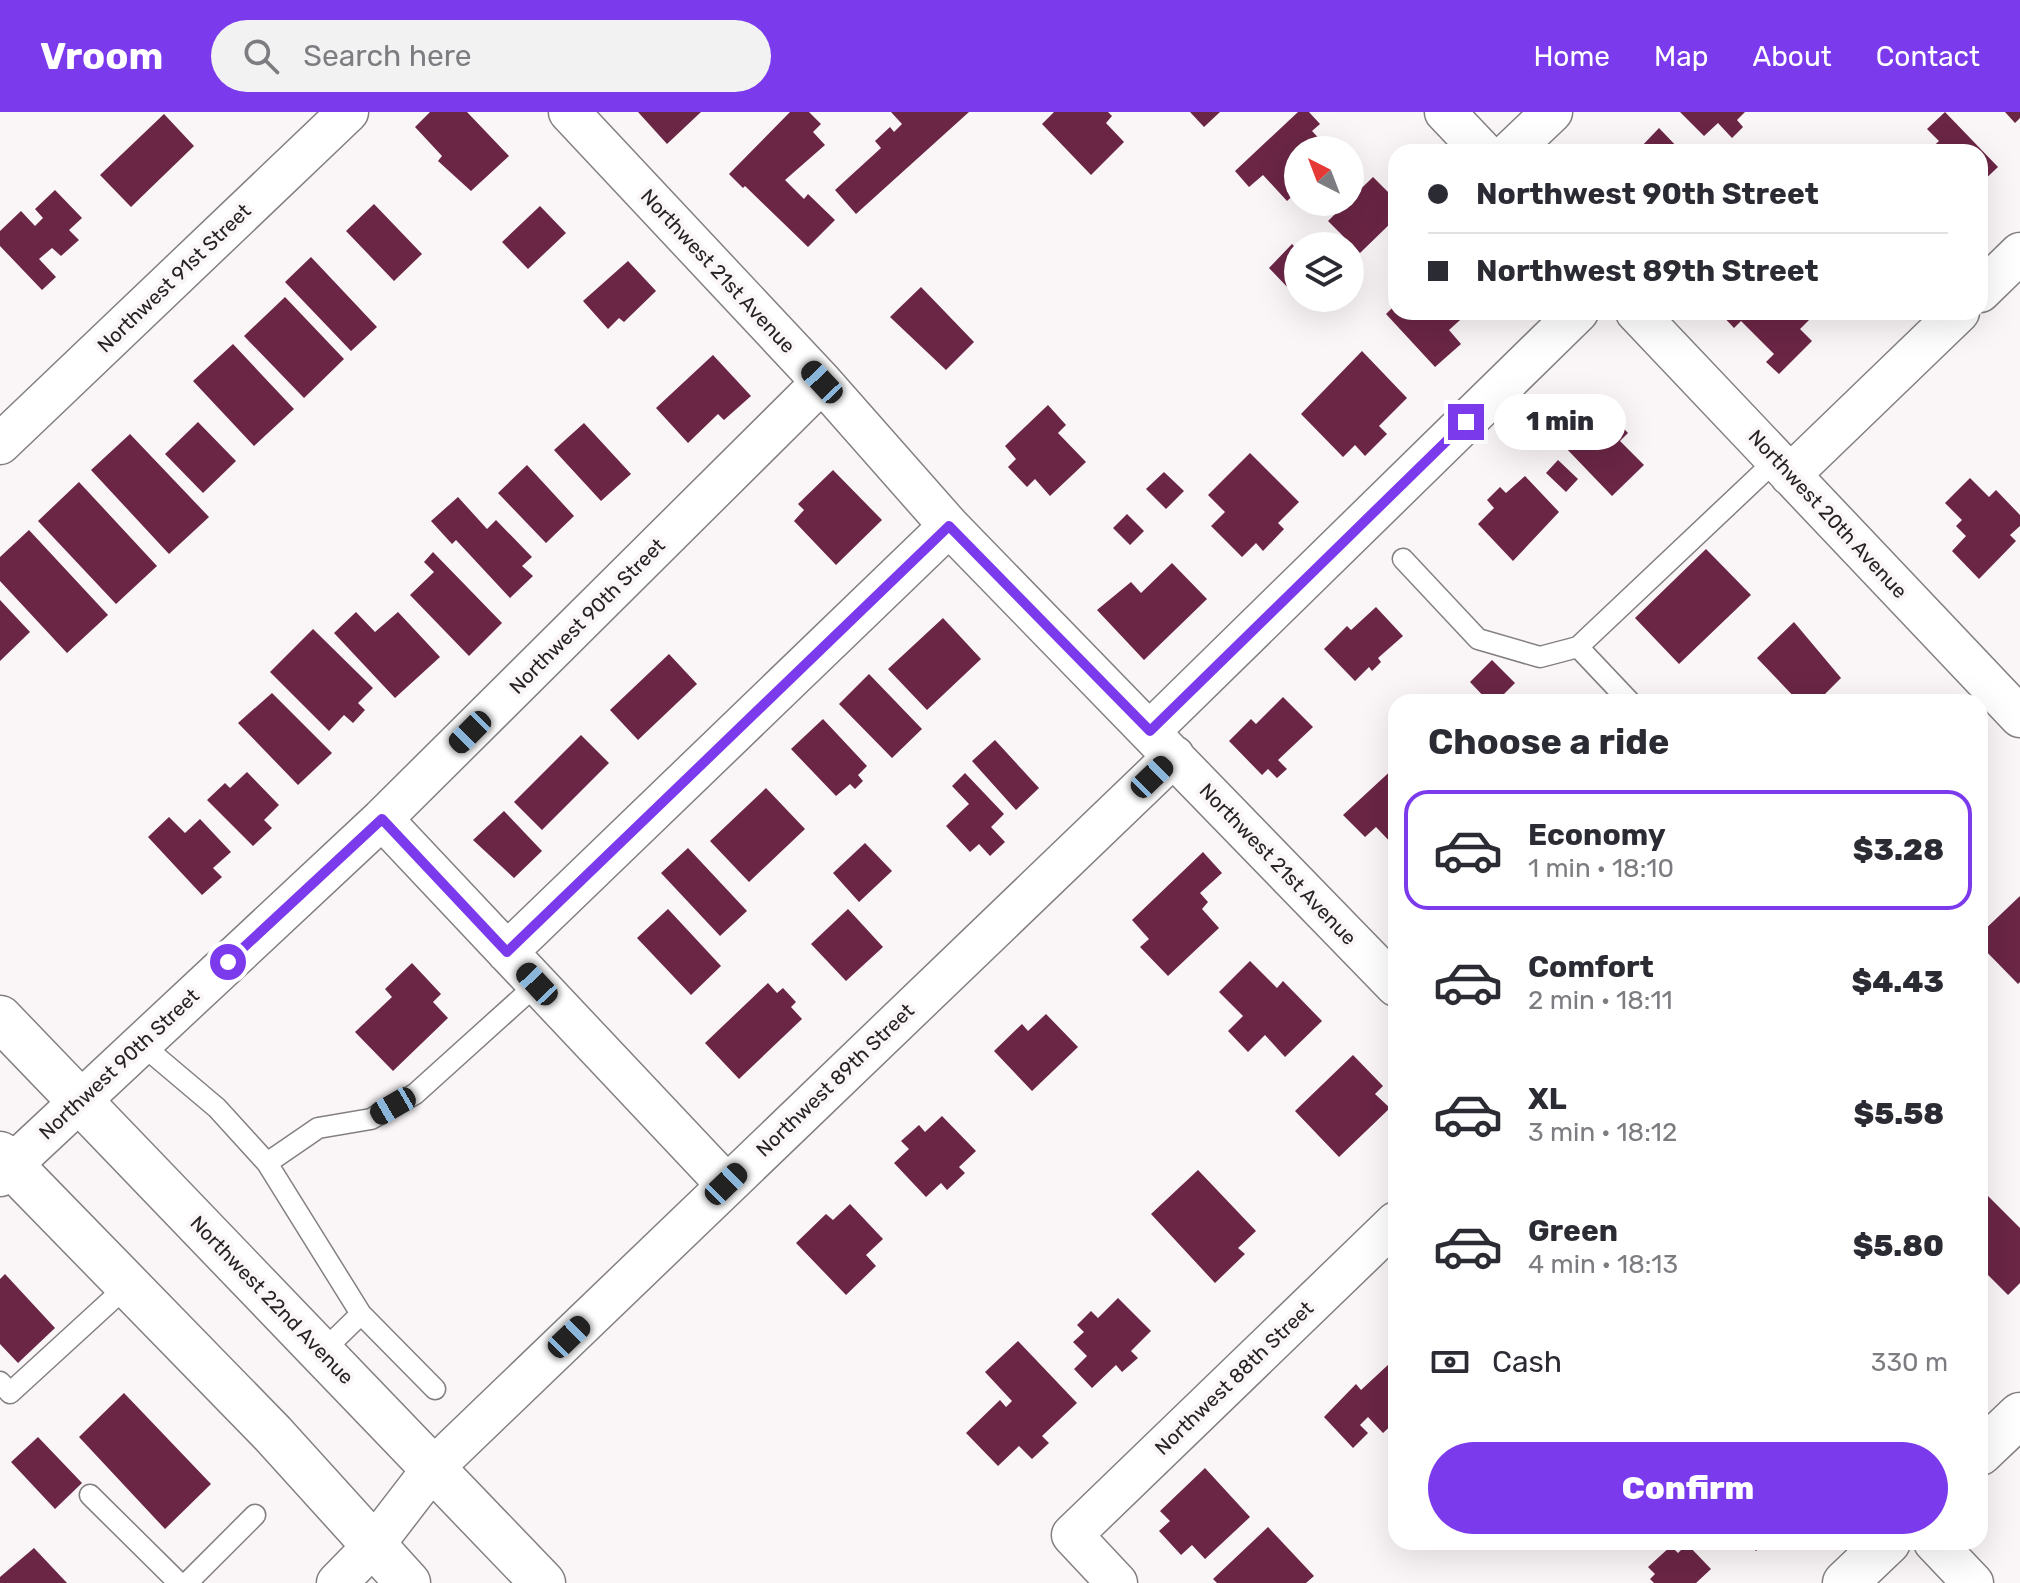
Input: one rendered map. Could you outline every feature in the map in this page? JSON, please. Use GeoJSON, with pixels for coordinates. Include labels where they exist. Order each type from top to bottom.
{"type":"FeatureCollection","features":[{"type":"Feature","properties":{"kind":"main road","name":"Northwest 22nd Avenue"},"geometry":{"type":"LineString","coordinates":[[0,1018],[543,1583]]}},
{"type":"Feature","properties":{"kind":"main road"},"geometry":{"type":"LineString","coordinates":[[4,1165],[128,1285],[273,1434],[408,1583]]}},
{"type":"Feature","properties":{"kind":"main road"},"geometry":{"type":"LineString","coordinates":[[1988,1445],[2020,1415]]}},
{"type":"Feature","properties":{"kind":"main road"},"geometry":{"type":"LineString","coordinates":[[1845,1583],[1880,1550]]}},
{"type":"Feature","properties":{"kind":"street","name":"Northwest 91st Street"},"geometry":{"type":"LineString","coordinates":[[0,444],[348,112]]}},
{"type":"Feature","properties":{"kind":"street","name":"Northwest 21st Avenue"},"geometry":{"type":"LineString","coordinates":[[569,112],[822,382],[949,526],[1388,978]]}},
{"type":"Feature","properties":{"kind":"street"},"geometry":{"type":"LineString","coordinates":[[1445,112],[1475,144]]}},
{"type":"Feature","properties":{"kind":"street"},"geometry":{"type":"LineString","coordinates":[[1518,144],[1552,112]]}},
{"type":"Feature","properties":{"kind":"street"},"geometry":{"type":"LineString","coordinates":[[1988,284],[2020,253]]}},
{"type":"Feature","properties":{"kind":"street","name":"Northwest 89th Street"},"geometry":{"type":"LineString","coordinates":[[337,1583],[373,1546],[433,1468],[726,1184],[1162,744],[1570,320]]}},
{"type":"Feature","properties":{"kind":"street","name":"Northwest 20th Avenue"},"geometry":{"type":"LineString","coordinates":[[1644,320],[1783,468],[2012,692]]}},
{"type":"Feature","properties":{"kind":"street"},"geometry":{"type":"LineString","coordinates":[[1783,468],[1950,320]]}},
{"type":"Feature","properties":{"kind":"street","name":"Northwest 90th Street"},"geometry":{"type":"LineString","coordinates":[[4,1165],[80,1099],[382,819],[822,382]]}},
{"type":"Feature","properties":{"kind":"street"},"geometry":{"type":"LineString","coordinates":[[507,952],[949,526]]}},
{"type":"Feature","properties":{"kind":"street"},"geometry":{"type":"LineString","coordinates":[[382,819],[726,1184]]}},
{"type":"Feature","properties":{"kind":"street","name":"Northwest 88th Street"},"geometry":{"type":"LineString","coordinates":[[1117,1583],[1072,1535],[1388,1230]]}},
{"type":"Feature","properties":{"kind":"street"},"geometry":{"type":"LineString","coordinates":[[1942,1550],[1973,1583]]}},
{"type":"Feature","properties":{"kind":"lane"},"geometry":{"type":"LineString","coordinates":[[1403,559],[1478,639],[1540,657],[1578,647],[1783,468]]}},
{"type":"Feature","properties":{"kind":"lane"},"geometry":{"type":"LineString","coordinates":[[1578,647],[1622,694]]}},
{"type":"Feature","properties":{"kind":"lane"},"geometry":{"type":"LineString","coordinates":[[267,1163],[318,1128],[371,1119],[415,1094],[537,984]]}},
{"type":"Feature","properties":{"kind":"lane"},"geometry":{"type":"LineString","coordinates":[[140,1043],[217,1108],[267,1163],[361,1314],[435,1389]]}},
{"type":"Feature","properties":{"kind":"lane"},"geometry":{"type":"LineString","coordinates":[[0,1382],[10,1393],[128,1285]]}},
{"type":"Feature","properties":{"kind":"lane"},"geometry":{"type":"LineString","coordinates":[[322,1352],[361,1314]]}},
{"type":"Feature","properties":{"kind":"lane"},"geometry":{"type":"LineString","coordinates":[[90,1495],[179,1583]]}},
{"type":"Feature","properties":{"kind":"lane"},"geometry":{"type":"LineString","coordinates":[[187,1583],[255,1515]]}},
{"type":"Feature","properties":{"kind":"building"},"geometry":{"type":"Polygon","coordinates":[[[430,112],[467,112],[509,156],[471,191],[438,161],[442,156],[415,127],[430,112]]]}},
{"type":"Feature","properties":{"kind":"building"},"geometry":{"type":"Polygon","coordinates":[[[638,112],[701,112],[667,144],[638,112]]]}},
{"type":"Feature","properties":{"kind":"building"},"geometry":{"type":"Polygon","coordinates":[[[790,112],[809,112],[821,124],[813,132],[825,145],[785,180],[804,199],[808,194],[835,220],[808,247],[729,174],[790,112]]]}},
{"type":"Feature","properties":{"kind":"building"},"geometry":{"type":"Polygon","coordinates":[[[891,112],[969,112],[856,214],[835,190],[881,148],[875,141],[890,127],[894,132],[902,124],[891,112]]]}},
{"type":"Feature","properties":{"kind":"building"},"geometry":{"type":"Polygon","coordinates":[[[1054,112],[1108,112],[1112,116],[1106,123],[1124,142],[1091,175],[1042,124],[1054,112]]]}},
{"type":"Feature","properties":{"kind":"building"},"geometry":{"type":"Polygon","coordinates":[[[1190,112],[1220,112],[1204,127],[1190,112]]]}},
{"type":"Feature","properties":{"kind":"building"},"geometry":{"type":"Polygon","coordinates":[[[1298,112],[1309,112],[1320,124],[1312,131],[1317,136],[1284,136],[1284,198],[1263,175],[1249,187],[1235,171],[1298,112]]]}},
{"type":"Feature","properties":{"kind":"building"},"geometry":{"type":"Polygon","coordinates":[[[1680,112],[1745,112],[1737,120],[1743,127],[1732,138],[1718,123],[1704,136],[1680,112]]]}},
{"type":"Feature","properties":{"kind":"building"},"geometry":{"type":"Polygon","coordinates":[[[1945,112],[1976,144],[1936,144],[1939,141],[1927,129],[1945,112]]]}},
{"type":"Feature","properties":{"kind":"building"},"geometry":{"type":"Polygon","coordinates":[[[2005,112],[2020,112],[2020,118],[2015,123],[2005,112]]]}},
{"type":"Feature","properties":{"kind":"building"},"geometry":{"type":"Polygon","coordinates":[[[164,114],[194,146],[131,207],[100,175],[164,114]]]}},
{"type":"Feature","properties":{"kind":"building"},"geometry":{"type":"Polygon","coordinates":[[[1659,128],[1674,144],[1644,144],[1659,128]]]}},
{"type":"Feature","properties":{"kind":"building"},"geometry":{"type":"Polygon","coordinates":[[[1988,157],[1998,167],[1988,176],[1988,157]]]}},
{"type":"Feature","properties":{"kind":"building"},"geometry":{"type":"Polygon","coordinates":[[[1373,177],[1388,192],[1388,226],[1364,249],[1364,232],[1339,232],[1328,221],[1333,216],[1364,216],[1364,186],[1373,177]]]}},
{"type":"Feature","properties":{"kind":"building"},"geometry":{"type":"Polygon","coordinates":[[[55,190],[82,218],[69,230],[79,240],[61,256],[52,248],[39,259],[56,277],[42,290],[0,246],[0,231],[21,211],[35,226],[43,218],[35,209],[55,190]]]}},
{"type":"Feature","properties":{"kind":"building"},"geometry":{"type":"Polygon","coordinates":[[[374,204],[422,254],[394,281],[346,231],[374,204]]]}},
{"type":"Feature","properties":{"kind":"building"},"geometry":{"type":"Polygon","coordinates":[[[540,206],[566,233],[528,269],[502,242],[540,206]]]}},
{"type":"Feature","properties":{"kind":"building"},"geometry":{"type":"Polygon","coordinates":[[[1284,252],[1284,284],[1269,268],[1284,252]]]}},
{"type":"Feature","properties":{"kind":"building"},"geometry":{"type":"Polygon","coordinates":[[[311,257],[377,327],[351,351],[285,282],[311,257]]]}},
{"type":"Feature","properties":{"kind":"building"},"geometry":{"type":"Polygon","coordinates":[[[628,261],[656,291],[624,322],[619,318],[608,329],[583,301],[628,261]]]}},
{"type":"Feature","properties":{"kind":"building"},"geometry":{"type":"Polygon","coordinates":[[[921,287],[974,342],[946,370],[890,317],[921,287]]]}},
{"type":"Feature","properties":{"kind":"building"},"geometry":{"type":"Polygon","coordinates":[[[285,297],[344,359],[304,398],[244,336],[285,297]]]}},
{"type":"Feature","properties":{"kind":"building"},"geometry":{"type":"Polygon","coordinates":[[[1392,320],[1460,320],[1449,330],[1461,344],[1435,367],[1392,320]]]}},
{"type":"Feature","properties":{"kind":"building"},"geometry":{"type":"Polygon","coordinates":[[[1726,320],[1809,320],[1800,329],[1812,341],[1779,374],[1766,362],[1774,354],[1741,321],[1734,328],[1726,320]]]}},
{"type":"Feature","properties":{"kind":"building"},"geometry":{"type":"Polygon","coordinates":[[[233,344],[294,409],[254,446],[193,381],[233,344]]]}},
{"type":"Feature","properties":{"kind":"building"},"geometry":{"type":"Polygon","coordinates":[[[1362,351],[1407,398],[1379,426],[1387,434],[1365,456],[1355,445],[1343,457],[1301,414],[1362,351]]]}},
{"type":"Feature","properties":{"kind":"building"},"geometry":{"type":"Polygon","coordinates":[[[713,355],[751,396],[724,420],[718,414],[688,443],[656,408],[713,355]]]}},
{"type":"Feature","properties":{"kind":"building"},"geometry":{"type":"Polygon","coordinates":[[[1048,405],[1066,425],[1058,433],[1086,462],[1050,496],[1035,479],[1027,487],[1008,467],[1016,459],[1005,446],[1048,405]]]}},
{"type":"Feature","properties":{"kind":"building"},"geometry":{"type":"Polygon","coordinates":[[[1612,416],[1628,433],[1620,441],[1644,465],[1612,496],[1563,445],[1573,436],[1582,445],[1612,416]]]}},
{"type":"Feature","properties":{"kind":"building"},"geometry":{"type":"Polygon","coordinates":[[[198,422],[236,461],[203,493],[165,454],[198,422]]]}},
{"type":"Feature","properties":{"kind":"building"},"geometry":{"type":"Polygon","coordinates":[[[584,423],[631,474],[601,501],[554,450],[584,423]]]}},
{"type":"Feature","properties":{"kind":"building"},"geometry":{"type":"Polygon","coordinates":[[[130,434],[209,517],[169,554],[91,470],[130,434]]]}},
{"type":"Feature","properties":{"kind":"building"},"geometry":{"type":"Polygon","coordinates":[[[1250,453],[1299,502],[1278,523],[1284,529],[1263,551],[1256,543],[1242,557],[1211,526],[1225,512],[1208,495],[1250,453]]]}},
{"type":"Feature","properties":{"kind":"building"},"geometry":{"type":"Polygon","coordinates":[[[1558,460],[1578,479],[1566,492],[1546,473],[1558,460]]]}},
{"type":"Feature","properties":{"kind":"building"},"geometry":{"type":"Polygon","coordinates":[[[527,465],[574,516],[546,543],[498,493],[527,465]]]}},
{"type":"Feature","properties":{"kind":"building"},"geometry":{"type":"Polygon","coordinates":[[[833,470],[882,520],[836,565],[794,521],[804,510],[798,504],[833,470]]]}},
{"type":"Feature","properties":{"kind":"building"},"geometry":{"type":"Polygon","coordinates":[[[1164,472],[1184,491],[1166,509],[1146,489],[1164,472]]]}},
{"type":"Feature","properties":{"kind":"building"},"geometry":{"type":"Polygon","coordinates":[[[1525,476],[1559,512],[1513,561],[1478,524],[1494,508],[1487,500],[1500,487],[1506,493],[1525,476]]]}},
{"type":"Feature","properties":{"kind":"building"},"geometry":{"type":"Polygon","coordinates":[[[1970,478],[1989,497],[1996,490],[2020,515],[2020,526],[2010,535],[2016,541],[1979,579],[1952,551],[1966,536],[1956,526],[1962,520],[1945,503],[1970,478]]]}},
{"type":"Feature","properties":{"kind":"building"},"geometry":{"type":"Polygon","coordinates":[[[79,482],[157,566],[116,604],[38,521],[79,482]]]}},
{"type":"Feature","properties":{"kind":"building"},"geometry":{"type":"Polygon","coordinates":[[[458,497],[487,529],[496,520],[532,557],[522,566],[533,576],[510,598],[456,540],[452,544],[431,521],[458,497]]]}},
{"type":"Feature","properties":{"kind":"building"},"geometry":{"type":"Polygon","coordinates":[[[1127,514],[1144,531],[1130,545],[1113,528],[1127,514]]]}},
{"type":"Feature","properties":{"kind":"building"},"geometry":{"type":"Polygon","coordinates":[[[29,530],[108,615],[67,653],[0,581],[0,557],[29,530]]]}},
{"type":"Feature","properties":{"kind":"building"},"geometry":{"type":"Polygon","coordinates":[[[1706,549],[1751,595],[1679,664],[1635,618],[1706,549]]]}},
{"type":"Feature","properties":{"kind":"building"},"geometry":{"type":"Polygon","coordinates":[[[433,552],[502,623],[469,656],[410,595],[434,572],[424,562],[433,552]]]}},
{"type":"Feature","properties":{"kind":"building"},"geometry":{"type":"Polygon","coordinates":[[[1172,563],[1207,599],[1144,660],[1097,610],[1131,582],[1141,593],[1172,563]]]}},
{"type":"Feature","properties":{"kind":"building"},"geometry":{"type":"Polygon","coordinates":[[[0,600],[30,632],[0,661],[0,600]]]}},
{"type":"Feature","properties":{"kind":"building"},"geometry":{"type":"Polygon","coordinates":[[[1376,607],[1403,636],[1378,658],[1381,662],[1372,671],[1369,667],[1355,681],[1324,649],[1347,626],[1351,630],[1376,607]]]}},
{"type":"Feature","properties":{"kind":"building"},"geometry":{"type":"Polygon","coordinates":[[[356,612],[375,632],[398,612],[440,657],[395,698],[334,633],[356,612]]]}},
{"type":"Feature","properties":{"kind":"building"},"geometry":{"type":"Polygon","coordinates":[[[943,618],[981,659],[927,710],[888,669],[943,618]]]}},
{"type":"Feature","properties":{"kind":"building"},"geometry":{"type":"Polygon","coordinates":[[[1794,622],[1841,678],[1825,694],[1791,694],[1757,658],[1794,622]]]}},
{"type":"Feature","properties":{"kind":"building"},"geometry":{"type":"Polygon","coordinates":[[[313,629],[373,688],[358,703],[365,710],[353,723],[344,715],[329,731],[270,672],[313,629]]]}},
{"type":"Feature","properties":{"kind":"building"},"geometry":{"type":"Polygon","coordinates":[[[669,654],[697,684],[638,740],[610,710],[669,654]]]}},
{"type":"Feature","properties":{"kind":"building"},"geometry":{"type":"Polygon","coordinates":[[[1492,660],[1515,683],[1504,694],[1481,694],[1470,682],[1492,660]]]}},
{"type":"Feature","properties":{"kind":"building"},"geometry":{"type":"Polygon","coordinates":[[[869,674],[922,729],[892,758],[839,704],[869,674]]]}},
{"type":"Feature","properties":{"kind":"building"},"geometry":{"type":"Polygon","coordinates":[[[272,693],[332,753],[298,785],[238,723],[272,693]]]}},
{"type":"Feature","properties":{"kind":"building"},"geometry":{"type":"Polygon","coordinates":[[[1283,697],[1313,727],[1278,760],[1287,769],[1277,778],[1268,769],[1262,775],[1229,741],[1251,719],[1256,724],[1283,697]]]}},
{"type":"Feature","properties":{"kind":"building"},"geometry":{"type":"Polygon","coordinates":[[[823,719],[867,766],[858,775],[863,781],[855,789],[850,784],[836,796],[791,749],[823,719]]]}},
{"type":"Feature","properties":{"kind":"building"},"geometry":{"type":"Polygon","coordinates":[[[581,735],[609,763],[542,830],[514,802],[581,735]]]}},
{"type":"Feature","properties":{"kind":"building"},"geometry":{"type":"Polygon","coordinates":[[[995,740],[1039,788],[1016,810],[972,761],[995,740]]]}},
{"type":"Feature","properties":{"kind":"building"},"geometry":{"type":"Polygon","coordinates":[[[247,772],[279,805],[264,820],[272,828],[253,846],[207,800],[225,783],[230,788],[247,772]]]}},
{"type":"Feature","properties":{"kind":"building"},"geometry":{"type":"Polygon","coordinates":[[[965,773],[1004,814],[991,827],[1005,842],[990,856],[979,844],[970,852],[946,826],[969,804],[952,786],[965,773]]]}},
{"type":"Feature","properties":{"kind":"building"},"geometry":{"type":"Polygon","coordinates":[[[1388,773],[1388,840],[1376,827],[1365,837],[1343,815],[1388,773]]]}},
{"type":"Feature","properties":{"kind":"building"},"geometry":{"type":"Polygon","coordinates":[[[766,788],[805,829],[749,882],[710,841],[766,788]]]}},
{"type":"Feature","properties":{"kind":"building"},"geometry":{"type":"Polygon","coordinates":[[[504,811],[542,851],[514,878],[473,840],[504,811]]]}},
{"type":"Feature","properties":{"kind":"building"},"geometry":{"type":"Polygon","coordinates":[[[169,817],[185,833],[200,819],[231,852],[213,868],[222,877],[202,895],[148,837],[169,817]]]}},
{"type":"Feature","properties":{"kind":"building"},"geometry":{"type":"Polygon","coordinates":[[[865,843],[892,871],[859,902],[833,873],[865,843]]]}},
{"type":"Feature","properties":{"kind":"building"},"geometry":{"type":"Polygon","coordinates":[[[688,848],[747,911],[720,936],[661,873],[688,848]]]}},
{"type":"Feature","properties":{"kind":"building"},"geometry":{"type":"Polygon","coordinates":[[[1203,852],[1222,873],[1200,893],[1208,902],[1202,909],[1219,928],[1168,976],[1140,947],[1149,939],[1132,920],[1203,852]]]}},
{"type":"Feature","properties":{"kind":"building"},"geometry":{"type":"Polygon","coordinates":[[[2020,896],[2018,984],[1988,953],[1988,926],[2020,896]]]}},
{"type":"Feature","properties":{"kind":"building"},"geometry":{"type":"Polygon","coordinates":[[[668,909],[721,966],[691,995],[637,938],[668,909]]]}},
{"type":"Feature","properties":{"kind":"building"},"geometry":{"type":"Polygon","coordinates":[[[848,909],[883,947],[846,981],[811,944],[848,909]]]}},
{"type":"Feature","properties":{"kind":"building"},"geometry":{"type":"Polygon","coordinates":[[[1250,961],[1277,988],[1283,981],[1322,1021],[1285,1057],[1265,1035],[1248,1052],[1228,1031],[1243,1016],[1219,992],[1250,961]]]}},
{"type":"Feature","properties":{"kind":"building"},"geometry":{"type":"Polygon","coordinates":[[[412,963],[441,994],[433,1002],[448,1018],[393,1071],[355,1032],[392,997],[385,989],[412,963]]]}},
{"type":"Feature","properties":{"kind":"building"},"geometry":{"type":"Polygon","coordinates":[[[768,983],[777,993],[783,988],[796,1002],[791,1007],[802,1019],[739,1079],[705,1043],[768,983]]]}},
{"type":"Feature","properties":{"kind":"building"},"geometry":{"type":"Polygon","coordinates":[[[1046,1014],[1078,1047],[1032,1091],[994,1051],[1022,1024],[1028,1031],[1046,1014]]]}},
{"type":"Feature","properties":{"kind":"building"},"geometry":{"type":"Polygon","coordinates":[[[1353,1055],[1383,1086],[1375,1094],[1388,1106],[1388,1110],[1339,1157],[1295,1111],[1353,1055]]]}},
{"type":"Feature","properties":{"kind":"building"},"geometry":{"type":"Polygon","coordinates":[[[942,1116],[976,1151],[959,1167],[965,1173],[947,1190],[941,1183],[926,1197],[894,1163],[909,1149],[901,1141],[919,1125],[925,1132],[942,1116]]]}},
{"type":"Feature","properties":{"kind":"building"},"geometry":{"type":"Polygon","coordinates":[[[1198,1170],[1256,1231],[1238,1248],[1245,1254],[1215,1283],[1151,1214],[1198,1170]]]}},
{"type":"Feature","properties":{"kind":"building"},"geometry":{"type":"Polygon","coordinates":[[[1988,1196],[2020,1228],[2020,1283],[2008,1295],[1988,1275],[1988,1196]]]}},
{"type":"Feature","properties":{"kind":"building"},"geometry":{"type":"Polygon","coordinates":[[[850,1204],[883,1239],[866,1255],[876,1266],[846,1295],[796,1243],[826,1214],[833,1220],[850,1204]]]}},
{"type":"Feature","properties":{"kind":"building"},"geometry":{"type":"Polygon","coordinates":[[[5,1274],[55,1328],[18,1363],[0,1344],[0,1279],[5,1274]]]}},
{"type":"Feature","properties":{"kind":"building"},"geometry":{"type":"Polygon","coordinates":[[[1118,1298],[1151,1331],[1131,1351],[1138,1358],[1122,1372],[1116,1365],[1092,1388],[1074,1369],[1087,1356],[1073,1342],[1084,1332],[1077,1325],[1091,1311],[1098,1318],[1118,1298]]]}},
{"type":"Feature","properties":{"kind":"building"},"geometry":{"type":"Polygon","coordinates":[[[1018,1341],[1077,1403],[1042,1436],[1049,1443],[1032,1459],[1019,1446],[998,1466],[966,1433],[1000,1400],[1006,1407],[1012,1401],[985,1372],[1018,1341]]]}},
{"type":"Feature","properties":{"kind":"building"},"geometry":{"type":"Polygon","coordinates":[[[1388,1365],[1388,1428],[1383,1433],[1368,1417],[1360,1425],[1368,1433],[1353,1448],[1324,1417],[1356,1384],[1361,1390],[1388,1365]]]}},
{"type":"Feature","properties":{"kind":"building"},"geometry":{"type":"Polygon","coordinates":[[[124,1393],[211,1484],[165,1529],[79,1437],[124,1393]]]}},
{"type":"Feature","properties":{"kind":"building"},"geometry":{"type":"Polygon","coordinates":[[[38,1437],[82,1483],[55,1509],[11,1462],[38,1437]]]}},
{"type":"Feature","properties":{"kind":"building"},"geometry":{"type":"Polygon","coordinates":[[[1205,1468],[1250,1517],[1205,1559],[1192,1545],[1181,1555],[1159,1531],[1170,1521],[1160,1511],[1205,1468]]]}},
{"type":"Feature","properties":{"kind":"building"},"geometry":{"type":"Polygon","coordinates":[[[1268,1527],[1314,1576],[1306,1583],[1217,1583],[1213,1579],[1268,1527]]]}},
{"type":"Feature","properties":{"kind":"building"},"geometry":{"type":"Polygon","coordinates":[[[34,1548],[67,1583],[0,1583],[0,1577],[34,1548]]]}},
{"type":"Feature","properties":{"kind":"building"},"geometry":{"type":"Polygon","coordinates":[[[1667,1550],[1678,1553],[1693,1550],[1711,1569],[1696,1583],[1654,1583],[1650,1579],[1655,1574],[1648,1567],[1667,1550]]]}},
{"type":"Feature","properties":{"kind":"route"},"geometry":{"type":"LineString","coordinates":[[228,962],[382,819],[507,952],[949,526],[1150,731],[1466,422]]}}]}
